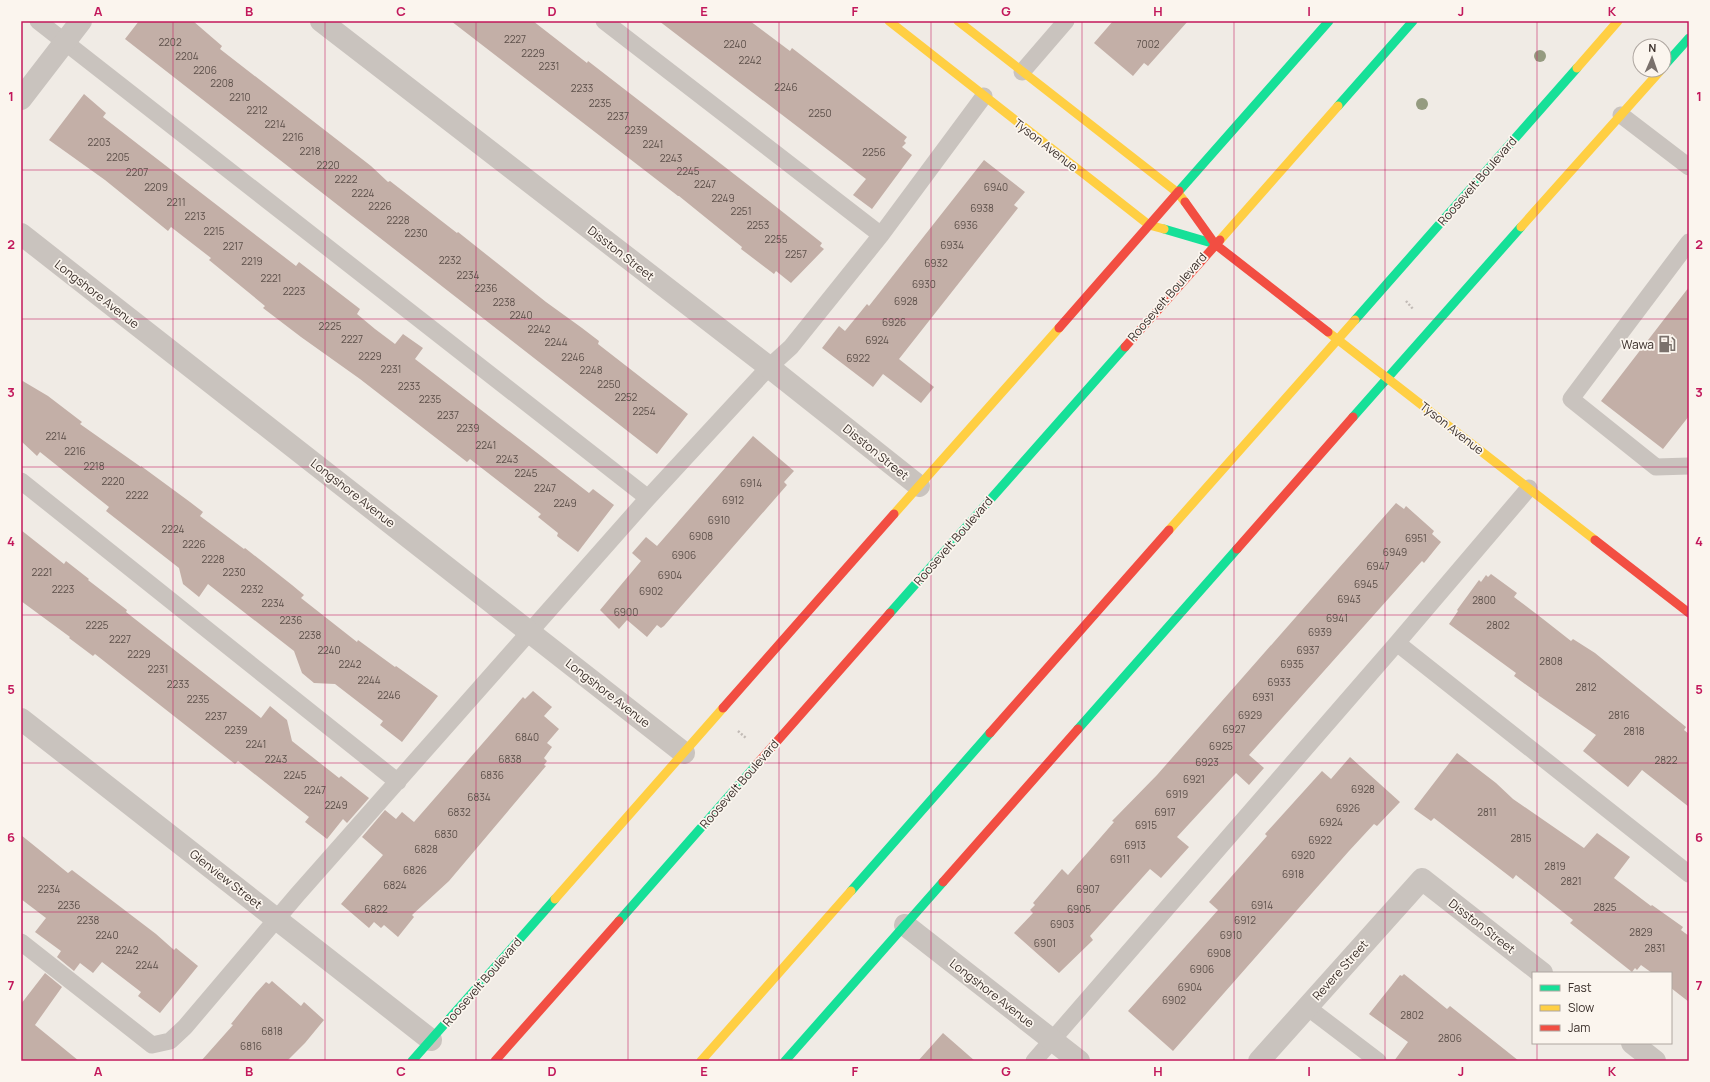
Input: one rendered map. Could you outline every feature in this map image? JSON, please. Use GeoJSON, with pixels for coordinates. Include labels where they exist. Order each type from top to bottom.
{"type":"FeatureCollection","features":[{"type":"Feature","properties":{"kind":"main road","name":"Tyson Avenue"},"geometry":{"type":"LineString","coordinates":[[889,21],[1149,225],[1215,244]]}},
{"type":"Feature","properties":{"kind":"main road","name":"Tyson Avenue"},"geometry":{"type":"LineString","coordinates":[[958,21],[1178,193],[1215,244],[1689,613]]}},
{"type":"Feature","properties":{"kind":"main road","name":"Roosevelt Boulevard"},"geometry":{"type":"LineString","coordinates":[[412,1061],[1329,21]]}},
{"type":"Feature","properties":{"kind":"main road","name":"Roosevelt Boulevard"},"geometry":{"type":"LineString","coordinates":[[495,1061],[1413,21]]}},
{"type":"Feature","properties":{"kind":"main road","name":"Roosevelt Boulevard"},"geometry":{"type":"LineString","coordinates":[[701,1061],[1618,21]]}},
{"type":"Feature","properties":{"kind":"main road"},"geometry":{"type":"LineString","coordinates":[[1672,57],[1689,38]]}},
{"type":"Feature","properties":{"kind":"main road"},"geometry":{"type":"LineString","coordinates":[[785,1061],[1387,378],[1654,78]]}},
{"type":"Feature","properties":{"kind":"street"},"geometry":{"type":"LineString","coordinates":[[21,99],[81,21]]}},
{"type":"Feature","properties":{"kind":"street","name":"Disston Street"},"geometry":{"type":"LineString","coordinates":[[321,21],[769,367],[919,486]]}},
{"type":"Feature","properties":{"kind":"street","name":"Longshore Avenue"},"geometry":{"type":"LineString","coordinates":[[21,234],[684,753]]}},
{"type":"Feature","properties":{"kind":"street","name":"Glenview Street"},"geometry":{"type":"LineString","coordinates":[[21,719],[431,1040]]}},
{"type":"Feature","properties":{"kind":"street","name":"Disston Street"},"geometry":{"type":"LineString","coordinates":[[1422,879],[1541,972]]}},
{"type":"Feature","properties":{"kind":"street","name":"Revere Street"},"geometry":{"type":"LineString","coordinates":[[1259,1061],[1422,879]]}},
{"type":"Feature","properties":{"kind":"street","name":"Longshore Avenue"},"geometry":{"type":"LineString","coordinates":[[905,925],[1079,1061]]}},
{"type":"Feature","properties":{"kind":"street"},"geometry":{"type":"LineString","coordinates":[[1633,1044],[1655,1061]]}},
{"type":"Feature","properties":{"kind":"lane"},"geometry":{"type":"LineString","coordinates":[[38,21],[648,498]]}},
{"type":"Feature","properties":{"kind":"lane"},"geometry":{"type":"LineString","coordinates":[[604,21],[881,236]]}},
{"type":"Feature","properties":{"kind":"lane"},"geometry":{"type":"LineString","coordinates":[[1022,72],[1066,21]]}},
{"type":"Feature","properties":{"kind":"lane"},"geometry":{"type":"LineString","coordinates":[[21,942],[152,1045],[170,1041],[185,1027],[277,918],[648,498],[769,367],[791,347],[881,236],[984,96]]}},
{"type":"Feature","properties":{"kind":"lane"},"geometry":{"type":"LineString","coordinates":[[1621,115],[1689,167]]}},
{"type":"Feature","properties":{"kind":"lane"},"geometry":{"type":"LineString","coordinates":[[1689,242],[1571,399],[1656,467],[1689,466]]}},
{"type":"Feature","properties":{"kind":"lane"},"geometry":{"type":"LineString","coordinates":[[21,480],[398,782]]}},
{"type":"Feature","properties":{"kind":"lane"},"geometry":{"type":"LineString","coordinates":[[1034,1061],[1397,643],[1529,488]]}},
{"type":"Feature","properties":{"kind":"lane"},"geometry":{"type":"LineString","coordinates":[[1397,643],[1689,874]]}},
{"type":"Feature","properties":{"kind":"lane"},"geometry":{"type":"LineString","coordinates":[[1307,1007],[1378,1061]]}},
{"type":"Feature","properties":{"kind":"path"},"geometry":{"type":"LineString","coordinates":[[1405,300],[1415,311]]}},
{"type":"Feature","properties":{"kind":"path"},"geometry":{"type":"LineString","coordinates":[[737,730],[748,740]]}},
{"type":"Feature","properties":{"kind":"building"},"geometry":{"type":"Polygon","coordinates":[[[139,21],[193,21],[222,46],[220,49],[371,166],[388,182],[390,181],[457,233],[458,232],[546,302],[599,341],[598,344],[688,414],[657,454],[125,39],[139,21]]]}},
{"type":"Feature","properties":{"kind":"building"},"geometry":{"type":"Polygon","coordinates":[[[451,21],[533,21],[587,63],[588,61],[765,198],[822,243],[820,246],[824,249],[791,283],[776,271],[774,274],[741,249],[742,247],[679,196],[451,21]]]}},
{"type":"Feature","properties":{"kind":"building"},"geometry":{"type":"Polygon","coordinates":[[[659,21],[750,21],[790,51],[792,48],[907,137],[904,141],[906,143],[902,147],[912,155],[872,209],[853,195],[866,179],[659,21]]]}},
{"type":"Feature","properties":{"kind":"building"},"geometry":{"type":"Polygon","coordinates":[[[1113,21],[1188,21],[1148,66],[1144,63],[1133,76],[1094,43],[1113,21]]]}},
{"type":"Feature","properties":{"kind":"building"},"geometry":{"type":"Polygon","coordinates":[[[84,94],[106,113],[103,117],[296,266],[299,262],[360,309],[357,314],[375,329],[395,344],[403,334],[423,348],[415,359],[589,493],[593,489],[614,505],[578,552],[557,536],[558,533],[538,517],[541,514],[470,459],[467,462],[360,379],[263,308],[265,306],[209,260],[211,258],[171,227],[168,231],[105,180],[49,140],[84,94]]]}},
{"type":"Feature","properties":{"kind":"building"},"geometry":{"type":"Polygon","coordinates":[[[984,160],[1025,192],[1014,205],[1018,208],[899,359],[934,387],[921,403],[883,374],[873,387],[822,348],[839,326],[845,331],[867,304],[869,306],[984,160]]]}},
{"type":"Feature","properties":{"kind":"building","name":"Wawa"},"geometry":{"type":"Polygon","coordinates":[[[1689,287],[1689,416],[1663,449],[1601,401],[1689,287]]]}},
{"type":"Feature","properties":{"kind":"building"},"geometry":{"type":"Polygon","coordinates":[[[21,380],[48,396],[82,422],[80,424],[141,466],[203,512],[200,516],[244,549],[245,548],[292,585],[304,595],[301,598],[357,642],[358,640],[438,696],[402,742],[380,725],[383,721],[335,684],[314,683],[302,673],[294,651],[208,584],[199,597],[183,584],[179,568],[106,511],[109,507],[40,452],[37,456],[21,441],[21,380]]]}},
{"type":"Feature","properties":{"kind":"building"},"geometry":{"type":"Polygon","coordinates":[[[753,436],[794,471],[784,482],[787,485],[664,626],[661,628],[657,625],[647,637],[627,620],[619,629],[600,610],[641,561],[632,553],[646,537],[657,546],[753,436]]]}},
{"type":"Feature","properties":{"kind":"building"},"geometry":{"type":"Polygon","coordinates":[[[1396,503],[1404,509],[1406,506],[1434,531],[1432,534],[1441,542],[1424,563],[1422,561],[1249,755],[1264,768],[1249,785],[1236,773],[1177,837],[1189,847],[1161,878],[1150,869],[1090,936],[1093,940],[1059,973],[1014,933],[1033,913],[1030,910],[1035,905],[1033,903],[1062,869],[1068,875],[1114,822],[1112,821],[1157,775],[1396,503]]]}},
{"type":"Feature","properties":{"kind":"building"},"geometry":{"type":"Polygon","coordinates":[[[21,530],[64,564],[66,561],[89,579],[88,580],[127,610],[126,612],[261,718],[270,706],[287,720],[292,741],[339,778],[341,776],[369,798],[347,823],[343,819],[327,839],[305,822],[309,817],[238,761],[235,764],[95,654],[93,656],[21,601],[21,530]]]}},
{"type":"Feature","properties":{"kind":"building"},"geometry":{"type":"Polygon","coordinates":[[[1491,574],[1517,593],[1514,597],[1571,641],[1573,639],[1595,653],[1686,727],[1684,730],[1689,734],[1689,807],[1642,770],[1628,787],[1583,751],[1596,735],[1538,695],[1539,694],[1514,676],[1516,673],[1449,624],[1458,611],[1457,610],[1479,580],[1481,582],[1486,575],[1488,577],[1491,574]]]}},
{"type":"Feature","properties":{"kind":"building"},"geometry":{"type":"Polygon","coordinates":[[[533,691],[552,707],[544,716],[559,729],[547,743],[552,747],[544,758],[547,761],[544,765],[546,766],[449,881],[412,915],[414,917],[398,937],[384,925],[381,928],[374,922],[369,928],[341,904],[383,855],[362,837],[385,810],[396,819],[402,812],[414,822],[523,697],[525,699],[533,691]]]}},
{"type":"Feature","properties":{"kind":"building"},"geometry":{"type":"Polygon","coordinates":[[[1457,753],[1496,783],[1513,799],[1584,848],[1597,833],[1630,857],[1614,878],[1651,906],[1652,905],[1683,927],[1681,930],[1689,936],[1689,1002],[1672,989],[1672,972],[1651,972],[1641,965],[1637,970],[1635,968],[1632,972],[1570,923],[1573,920],[1516,875],[1513,879],[1434,818],[1431,821],[1414,809],[1457,753]]]}},
{"type":"Feature","properties":{"kind":"building"},"geometry":{"type":"Polygon","coordinates":[[[1350,757],[1400,802],[1377,826],[1374,824],[1349,851],[1173,1051],[1128,1011],[1218,910],[1209,902],[1267,836],[1265,834],[1322,771],[1331,779],[1350,757]]]}},
{"type":"Feature","properties":{"kind":"building"},"geometry":{"type":"Polygon","coordinates":[[[21,835],[68,873],[72,870],[156,934],[174,950],[176,948],[198,966],[160,1013],[138,996],[141,992],[102,962],[93,973],[80,963],[74,971],[57,957],[61,951],[35,932],[46,918],[21,899],[21,835]]]}},
{"type":"Feature","properties":{"kind":"building"},"geometry":{"type":"Polygon","coordinates":[[[45,973],[62,987],[35,1025],[79,1061],[21,1061],[21,1004],[45,973]]]}},
{"type":"Feature","properties":{"kind":"building"},"geometry":{"type":"Polygon","coordinates":[[[1404,974],[1447,1009],[1450,1006],[1519,1061],[1394,1061],[1408,1042],[1369,1014],[1400,975],[1402,976],[1404,974]]]}},
{"type":"Feature","properties":{"kind":"building"},"geometry":{"type":"Polygon","coordinates":[[[272,981],[301,1006],[304,1002],[324,1020],[305,1043],[287,1061],[201,1061],[233,1025],[231,1024],[256,993],[266,982],[269,984],[272,981]]]}},
{"type":"Feature","properties":{"kind":"building"},"geometry":{"type":"Polygon","coordinates":[[[943,1033],[975,1061],[918,1061],[943,1033]]]}},
{"type":"Feature","properties":{"kind":"traffic: fast"},"geometry":{"type":"LineString","coordinates":[[1179,191],[1329,21]]}},
{"type":"Feature","properties":{"kind":"traffic: fast"},"geometry":{"type":"LineString","coordinates":[[1338,106],[1413,21]]}},
{"type":"Feature","properties":{"kind":"traffic: fast"},"geometry":{"type":"LineString","coordinates":[[1672,57],[1689,38]]}},
{"type":"Feature","properties":{"kind":"traffic: fast"},"geometry":{"type":"LineString","coordinates":[[1355,320],[1577,68]]}},
{"type":"Feature","properties":{"kind":"traffic: fast"},"geometry":{"type":"LineString","coordinates":[[1353,417],[1521,227]]}},
{"type":"Feature","properties":{"kind":"traffic: fast"},"geometry":{"type":"LineString","coordinates":[[1164,229],[1215,244]]}},
{"type":"Feature","properties":{"kind":"traffic: fast"},"geometry":{"type":"LineString","coordinates":[[890,613],[1125,347]]}},
{"type":"Feature","properties":{"kind":"traffic: fast"},"geometry":{"type":"LineString","coordinates":[[1078,729],[1237,549]]}},
{"type":"Feature","properties":{"kind":"traffic: fast"},"geometry":{"type":"LineString","coordinates":[[851,891],[990,733]]}},
{"type":"Feature","properties":{"kind":"traffic: fast"},"geometry":{"type":"LineString","coordinates":[[619,921],[757,764]]}},
{"type":"Feature","properties":{"kind":"traffic: fast"},"geometry":{"type":"LineString","coordinates":[[785,1061],[943,882]]}},
{"type":"Feature","properties":{"kind":"traffic: fast"},"geometry":{"type":"LineString","coordinates":[[412,1061],[555,899]]}},
{"type":"Feature","properties":{"kind":"traffic: slow"},"geometry":{"type":"LineString","coordinates":[[889,21],[1149,225],[1164,229]]}},
{"type":"Feature","properties":{"kind":"traffic: slow"},"geometry":{"type":"LineString","coordinates":[[958,21],[1178,193],[1185,202]]}},
{"type":"Feature","properties":{"kind":"traffic: slow"},"geometry":{"type":"LineString","coordinates":[[1577,68],[1618,21]]}},
{"type":"Feature","properties":{"kind":"traffic: slow"},"geometry":{"type":"LineString","coordinates":[[1521,227],[1654,78]]}},
{"type":"Feature","properties":{"kind":"traffic: slow"},"geometry":{"type":"LineString","coordinates":[[1220,240],[1338,106]]}},
{"type":"Feature","properties":{"kind":"traffic: slow"},"geometry":{"type":"LineString","coordinates":[[1169,530],[1355,320]]}},
{"type":"Feature","properties":{"kind":"traffic: slow"},"geometry":{"type":"LineString","coordinates":[[894,514],[1059,328]]}},
{"type":"Feature","properties":{"kind":"traffic: slow"},"geometry":{"type":"LineString","coordinates":[[1328,332],[1595,540]]}},
{"type":"Feature","properties":{"kind":"traffic: slow"},"geometry":{"type":"LineString","coordinates":[[555,899],[723,708]]}},
{"type":"Feature","properties":{"kind":"traffic: slow"},"geometry":{"type":"LineString","coordinates":[[701,1061],[851,891]]}},
{"type":"Feature","properties":{"kind":"traffic: jam"},"geometry":{"type":"LineString","coordinates":[[1059,328],[1179,191]]}},
{"type":"Feature","properties":{"kind":"traffic: jam"},"geometry":{"type":"LineString","coordinates":[[1185,202],[1215,244],[1328,332]]}},
{"type":"Feature","properties":{"kind":"traffic: jam"},"geometry":{"type":"LineString","coordinates":[[1125,347],[1220,240]]}},
{"type":"Feature","properties":{"kind":"traffic: jam"},"geometry":{"type":"LineString","coordinates":[[1237,549],[1353,417]]}},
{"type":"Feature","properties":{"kind":"traffic: jam"},"geometry":{"type":"LineString","coordinates":[[723,708],[894,514]]}},
{"type":"Feature","properties":{"kind":"traffic: jam"},"geometry":{"type":"LineString","coordinates":[[990,733],[1169,530]]}},
{"type":"Feature","properties":{"kind":"traffic: jam"},"geometry":{"type":"LineString","coordinates":[[1595,540],[1689,613]]}},
{"type":"Feature","properties":{"kind":"traffic: jam"},"geometry":{"type":"LineString","coordinates":[[757,764],[890,613]]}},
{"type":"Feature","properties":{"kind":"traffic: jam"},"geometry":{"type":"LineString","coordinates":[[943,882],[1078,729]]}},
{"type":"Feature","properties":{"kind":"traffic: jam"},"geometry":{"type":"LineString","coordinates":[[495,1061],[619,921]]}},
{"type":"Feature","properties":{"kind":"place","name":"Wawa"},"geometry":{"type":"Point","coordinates":[1667,344]}}]}
